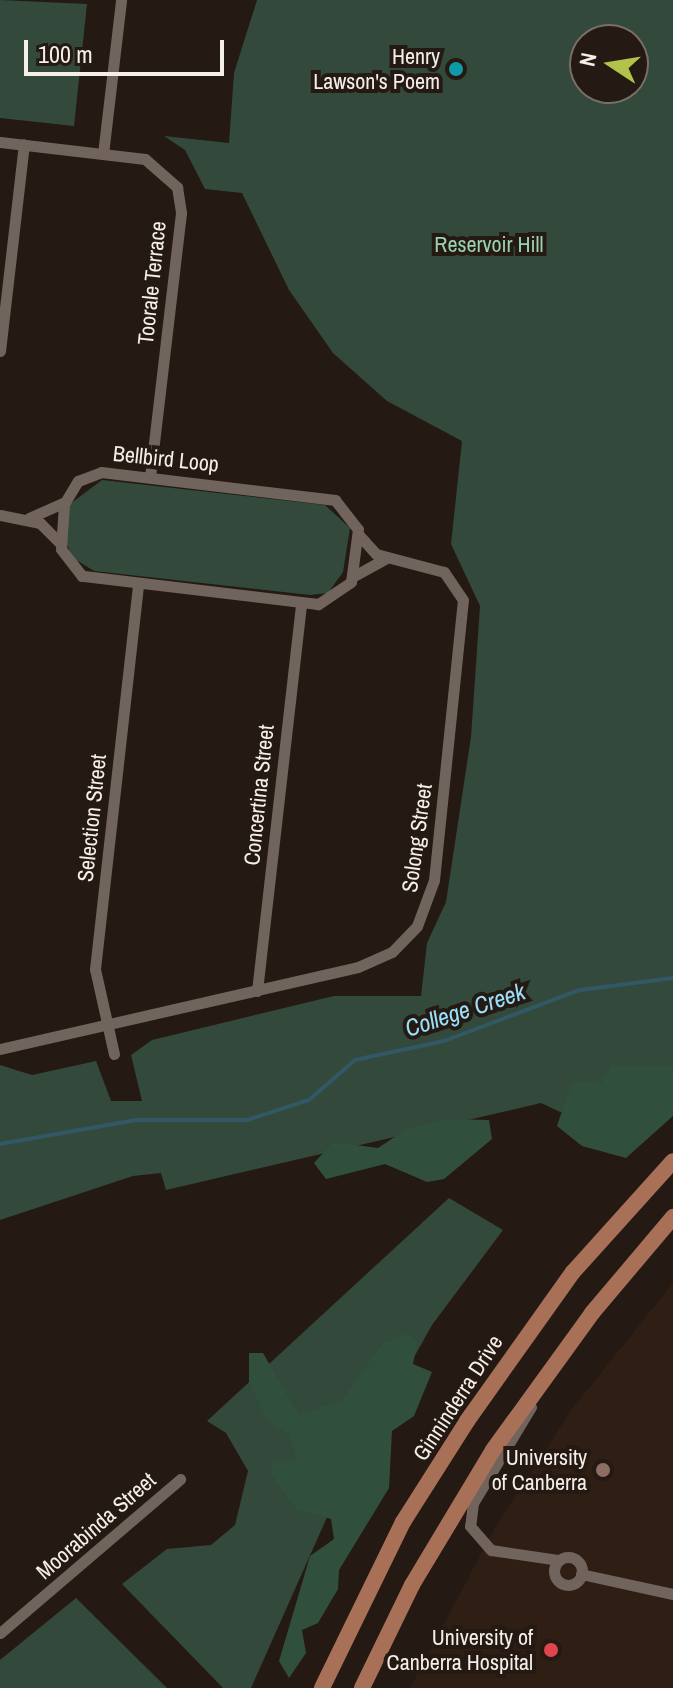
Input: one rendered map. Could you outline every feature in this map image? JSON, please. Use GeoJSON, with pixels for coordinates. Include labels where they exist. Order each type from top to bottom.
{"type":"FeatureCollection","features":[{"type":"Feature","properties":{"kind":"main road","name":"Ginninderra Drive"},"geometry":{"type":"LineString","coordinates":[[322,1688],[390,1546],[467,1421],[573,1272],[673,1161]]}},
{"type":"Feature","properties":{"kind":"main road"},"geometry":{"type":"LineString","coordinates":[[362,1688],[449,1520],[543,1376],[673,1217]]}},
{"type":"Feature","properties":{"kind":"street"},"geometry":{"type":"LineString","coordinates":[[103,154],[121,0]]}},
{"type":"Feature","properties":{"kind":"street","name":"Toorale Terrace"},"geometry":{"type":"LineString","coordinates":[[0,142],[153,162],[180,195],[150,477]]}},
{"type":"Feature","properties":{"kind":"street"},"geometry":{"type":"LineString","coordinates":[[0,351],[24,144]]}},
{"type":"Feature","properties":{"kind":"street","name":"Bellbird Loop"},"geometry":{"type":"LineString","coordinates":[[28,518],[64,502],[89,475],[150,477],[329,498],[350,512],[359,535]]}},
{"type":"Feature","properties":{"kind":"street"},"geometry":{"type":"LineString","coordinates":[[60,543],[64,502]]}},
{"type":"Feature","properties":{"kind":"street"},"geometry":{"type":"LineString","coordinates":[[0,515],[28,518],[60,543],[82,576],[138,585],[301,603],[332,601],[354,576],[387,558]]}},
{"type":"Feature","properties":{"kind":"street"},"geometry":{"type":"LineString","coordinates":[[354,576],[359,535]]}},
{"type":"Feature","properties":{"kind":"street","name":"Solong Street"},"geometry":{"type":"LineString","coordinates":[[0,1049],[107,1027],[381,958],[417,926],[432,892],[464,609],[444,572],[387,558],[359,535]]}},
{"type":"Feature","properties":{"kind":"street","name":"Selection Street"},"geometry":{"type":"LineString","coordinates":[[114,1054],[96,963],[138,585]]}},
{"type":"Feature","properties":{"kind":"street","name":"Concertina Street"},"geometry":{"type":"LineString","coordinates":[[257,991],[301,603]]}},
{"type":"Feature","properties":{"kind":"street"},"geometry":{"type":"LineString","coordinates":[[543,1376],[520,1432],[473,1503],[470,1526],[477,1543],[491,1550],[559,1560],[576,1559],[581,1574]]}},
{"type":"Feature","properties":{"kind":"street","name":"Moorabinda Street"},"geometry":{"type":"LineString","coordinates":[[0,1633],[180,1479]]}},
{"type":"Feature","properties":{"kind":"street"},"geometry":{"type":"LineString","coordinates":[[559,1560],[554,1571],[561,1583],[581,1574],[673,1594]]}},
{"type":"Feature","properties":{"kind":"shaded area","name":"University of Canberra"},"geometry":{"type":"Polygon","coordinates":[[[673,1283],[673,1688],[410,1688],[493,1531],[572,1409],[673,1283]]]}},
{"type":"Feature","properties":{"kind":"green space"},"geometry":{"type":"Polygon","coordinates":[[[0,0],[87,4],[74,126],[0,118],[0,0]]]}},
{"type":"Feature","properties":{"kind":"green space","name":"Reservoir Hill"},"geometry":{"type":"Polygon","coordinates":[[[257,0],[673,0],[673,1095],[571,1117],[541,1103],[166,1190],[161,1173],[133,1176],[0,1220],[0,1065],[32,1075],[96,1061],[111,1101],[142,1101],[131,1055],[152,1040],[334,996],[421,996],[427,943],[446,902],[471,737],[480,606],[451,544],[462,441],[387,401],[333,353],[289,290],[242,193],[205,189],[185,150],[164,136],[229,143],[234,73],[257,0]]]}},
{"type":"Feature","properties":{"kind":"green space"},"geometry":{"type":"Polygon","coordinates":[[[102,480],[325,505],[350,528],[343,572],[328,593],[310,595],[94,571],[73,558],[64,539],[66,507],[102,480]]]}},
{"type":"Feature","properties":{"kind":"green space"},"geometry":{"type":"Polygon","coordinates":[[[612,1065],[673,1066],[673,1116],[626,1158],[582,1146],[557,1126],[572,1081],[601,1083],[612,1065]]]}},
{"type":"Feature","properties":{"kind":"green space"},"geometry":{"type":"Polygon","coordinates":[[[449,1119],[489,1120],[492,1139],[444,1179],[427,1182],[385,1164],[326,1179],[314,1163],[333,1142],[378,1148],[408,1128],[449,1119]]]}},
{"type":"Feature","properties":{"kind":"green space"},"geometry":{"type":"Polygon","coordinates":[[[449,1198],[503,1230],[432,1325],[336,1497],[251,1688],[223,1688],[122,1584],[167,1549],[211,1545],[235,1525],[248,1471],[226,1433],[207,1421],[449,1198]]]}},
{"type":"Feature","properties":{"kind":"green space"},"geometry":{"type":"Polygon","coordinates":[[[408,1333],[417,1343],[413,1364],[432,1372],[414,1416],[392,1431],[389,1488],[339,1570],[338,1589],[318,1623],[302,1630],[306,1653],[289,1678],[279,1661],[310,1556],[334,1539],[331,1519],[297,1510],[270,1473],[272,1461],[297,1461],[289,1434],[268,1422],[249,1383],[249,1353],[263,1353],[299,1415],[342,1400],[382,1344],[408,1333]]]}},
{"type":"Feature","properties":{"kind":"green space"},"geometry":{"type":"Polygon","coordinates":[[[76,1598],[167,1688],[0,1688],[0,1660],[76,1598]]]}},
{"type":"Feature","properties":{"kind":"waterway","name":"College Creek"},"geometry":{"type":"LineString","coordinates":[[0,1144],[136,1120],[247,1120],[309,1100],[355,1060],[444,1041],[580,990],[673,978]]}},
{"type":"Feature","properties":{"kind":"place","name":"Henry Lawson's Poem"},"geometry":{"type":"Point","coordinates":[456,69]}},
{"type":"Feature","properties":{"kind":"place","name":"University of Canberra"},"geometry":{"type":"Point","coordinates":[603,1470]}},
{"type":"Feature","properties":{"kind":"place","name":"University of Canberra Hospital"},"geometry":{"type":"Point","coordinates":[551,1650]}}]}
